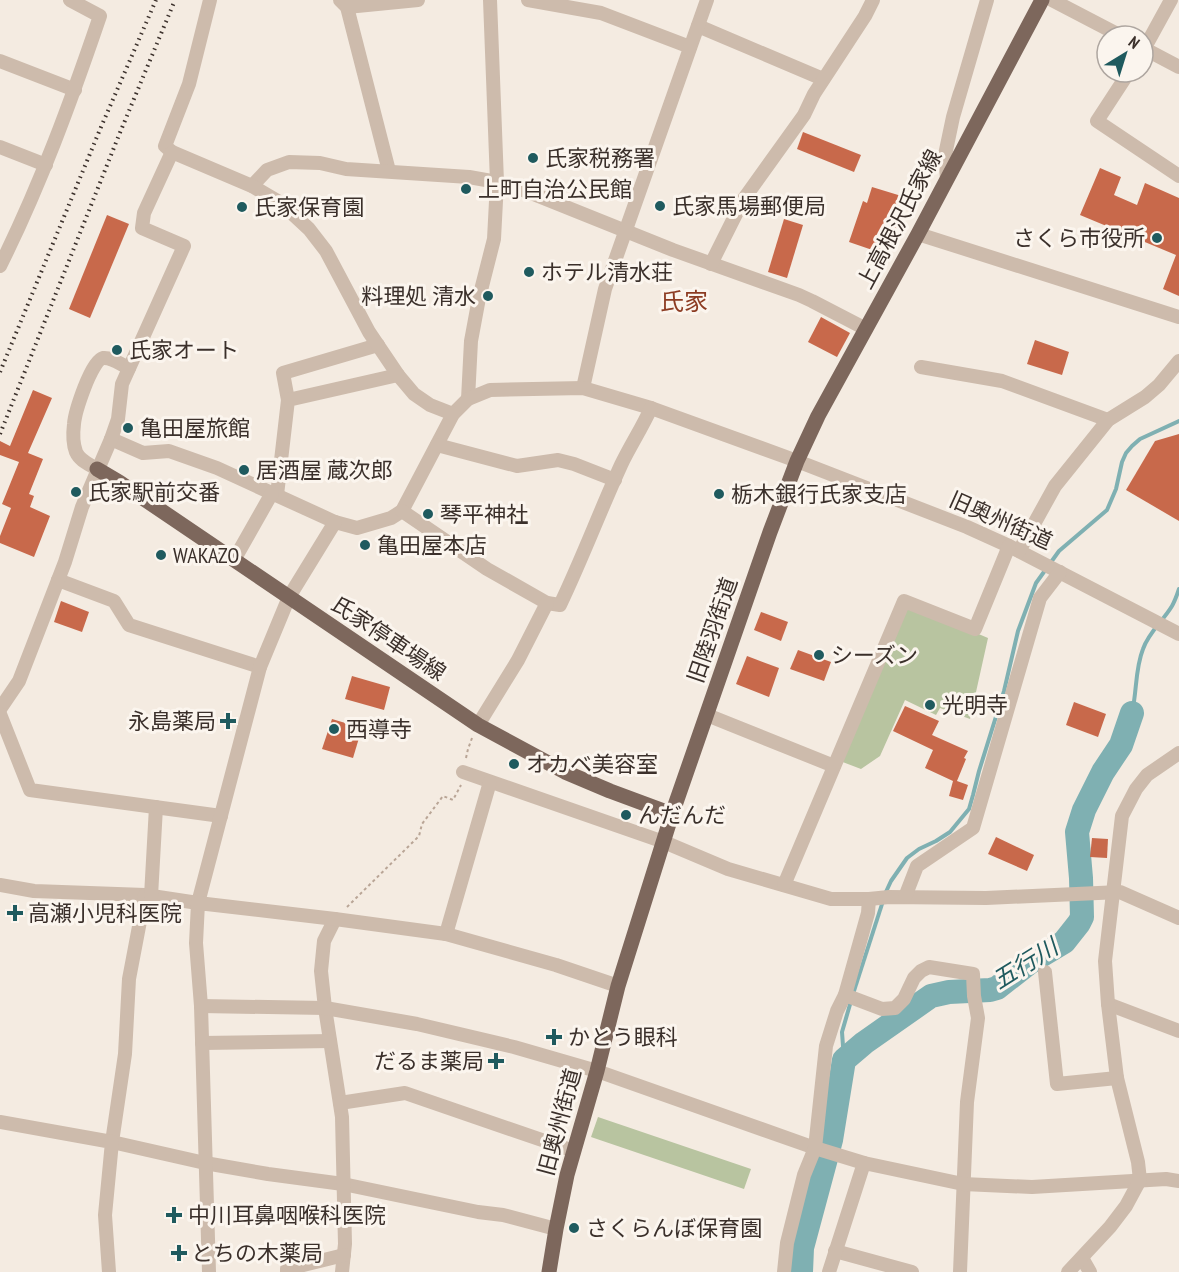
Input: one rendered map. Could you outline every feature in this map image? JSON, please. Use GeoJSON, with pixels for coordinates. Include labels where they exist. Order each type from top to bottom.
{"type":"FeatureCollection","features":[{"type":"Feature","properties":{"kind":"main road","name":"上高根沢氏家線"},"geometry":{"type":"LineString","coordinates":[[797,461],[818,416],[1042,0]]}},
{"type":"Feature","properties":{"kind":"main road","name":"旧陸羽街道"},"geometry":{"type":"LineString","coordinates":[[672,814],[770,531],[797,461]]}},
{"type":"Feature","properties":{"kind":"main road","name":"氏家停車場線"},"geometry":{"type":"LineString","coordinates":[[97,469],[478,725],[565,772],[672,814]]}},
{"type":"Feature","properties":{"kind":"main road","name":"旧奥州街道"},"geometry":{"type":"LineString","coordinates":[[549,1272],[567,1175],[597,1071],[618,986],[672,814]]}},
{"type":"Feature","properties":{"kind":"street"},"geometry":{"type":"LineString","coordinates":[[0,266],[46,165],[100,16],[70,0]]}},
{"type":"Feature","properties":{"kind":"street"},"geometry":{"type":"LineString","coordinates":[[210,0],[189,84],[165,146],[172,152],[252,186],[281,203],[309,229],[326,251],[369,332],[398,375],[414,394],[430,405],[453,414]]}},
{"type":"Feature","properties":{"kind":"street"},"geometry":{"type":"LineString","coordinates":[[389,171],[343,3],[418,0]]}},
{"type":"Feature","properties":{"kind":"street"},"geometry":{"type":"LineString","coordinates":[[111,439],[143,453],[169,452],[217,468],[335,522],[357,528],[391,518],[402,511],[453,414],[468,399],[471,341],[494,239],[497,182],[490,0]]}},
{"type":"Feature","properties":{"kind":"street"},"geometry":{"type":"LineString","coordinates":[[528,0],[601,13],[690,47]]}},
{"type":"Feature","properties":{"kind":"street"},"geometry":{"type":"LineString","coordinates":[[583,388],[604,289],[707,0]]}},
{"type":"Feature","properties":{"kind":"street"},"geometry":{"type":"LineString","coordinates":[[711,264],[743,200],[804,115],[823,79],[873,0]]}},
{"type":"Feature","properties":{"kind":"street"},"geometry":{"type":"LineString","coordinates":[[947,179],[945,155],[953,117],[987,0]]}},
{"type":"Feature","properties":{"kind":"street"},"geometry":{"type":"LineString","coordinates":[[1052,0],[1098,24]]}},
{"type":"Feature","properties":{"kind":"street"},"geometry":{"type":"LineString","coordinates":[[1155,28],[1171,0]]}},
{"type":"Feature","properties":{"kind":"street"},"geometry":{"type":"LineString","coordinates":[[698,26],[823,79]]}},
{"type":"Feature","properties":{"kind":"street"},"geometry":{"type":"LineString","coordinates":[[1155,55],[1179,67]]}},
{"type":"Feature","properties":{"kind":"street"},"geometry":{"type":"LineString","coordinates":[[0,61],[75,90]]}},
{"type":"Feature","properties":{"kind":"street"},"geometry":{"type":"LineString","coordinates":[[1121,84],[1097,121],[1179,176]]}},
{"type":"Feature","properties":{"kind":"street"},"geometry":{"type":"LineString","coordinates":[[0,147],[46,165]]}},
{"type":"Feature","properties":{"kind":"street"},"geometry":{"type":"LineString","coordinates":[[0,709],[19,681],[58,580],[82,507],[120,414],[121,390],[129,368],[184,246],[142,228],[144,213],[172,152]]}},
{"type":"Feature","properties":{"kind":"street"},"geometry":{"type":"LineString","coordinates":[[252,186],[267,170],[289,162],[346,169],[469,177],[497,182],[537,195],[711,264],[805,298],[866,329]]}},
{"type":"Feature","properties":{"kind":"street"},"geometry":{"type":"LineString","coordinates":[[0,233],[14,239]]}},
{"type":"Feature","properties":{"kind":"street"},"geometry":{"type":"LineString","coordinates":[[918,234],[1179,317]]}},
{"type":"Feature","properties":{"kind":"street"},"geometry":{"type":"LineString","coordinates":[[234,560],[274,494],[288,400],[283,373],[378,345]]}},
{"type":"Feature","properties":{"kind":"street"},"geometry":{"type":"LineString","coordinates":[[97,469],[82,461],[76,451],[74,423],[77,409],[97,361],[106,358],[129,368]]}},
{"type":"Feature","properties":{"kind":"street"},"geometry":{"type":"LineString","coordinates":[[784,885],[904,601],[975,629],[1014,548],[1055,486],[1108,420],[1145,397],[1159,385],[1179,361]]}},
{"type":"Feature","properties":{"kind":"street"},"geometry":{"type":"LineString","coordinates":[[921,367],[1002,381],[1108,420]]}},
{"type":"Feature","properties":{"kind":"street"},"geometry":{"type":"LineString","coordinates":[[288,400],[398,375]]}},
{"type":"Feature","properties":{"kind":"street","name":"旧奥州街道"},"geometry":{"type":"LineString","coordinates":[[468,399],[490,390],[583,388],[651,408],[797,461],[967,527],[1014,548],[1173,631]]}},
{"type":"Feature","properties":{"kind":"street"},"geometry":{"type":"LineString","coordinates":[[402,511],[487,569],[547,603],[560,604],[622,463],[651,408]]}},
{"type":"Feature","properties":{"kind":"street"},"geometry":{"type":"LineString","coordinates":[[437,445],[517,466],[558,460],[615,480]]}},
{"type":"Feature","properties":{"kind":"street"},"geometry":{"type":"LineString","coordinates":[[209,1272],[201,1006],[196,943],[198,903],[260,667],[289,597],[335,522]]}},
{"type":"Feature","properties":{"kind":"street"},"geometry":{"type":"LineString","coordinates":[[905,897],[917,866],[973,828],[1040,598],[1060,572]]}},
{"type":"Feature","properties":{"kind":"street"},"geometry":{"type":"LineString","coordinates":[[58,580],[114,601],[129,626],[260,667]]}},
{"type":"Feature","properties":{"kind":"street"},"geometry":{"type":"LineString","coordinates":[[478,725],[518,660],[547,603]]}},
{"type":"Feature","properties":{"kind":"street"},"geometry":{"type":"LineString","coordinates":[[0,714],[30,790],[221,816]]}},
{"type":"Feature","properties":{"kind":"street"},"geometry":{"type":"LineString","coordinates":[[707,715],[834,766]]}},
{"type":"Feature","properties":{"kind":"street"},"geometry":{"type":"LineString","coordinates":[[1068,1272],[1110,1227],[1126,1206],[1140,1180],[1138,1162],[1117,1078],[1105,961],[1122,816],[1136,789],[1147,775],[1179,753]]}},
{"type":"Feature","properties":{"kind":"street"},"geometry":{"type":"LineString","coordinates":[[463,772],[664,842],[728,869],[831,899],[986,898],[1120,892],[1179,918]]}},
{"type":"Feature","properties":{"kind":"street"},"geometry":{"type":"LineString","coordinates":[[446,934],[489,782]]}},
{"type":"Feature","properties":{"kind":"street"},"geometry":{"type":"LineString","coordinates":[[109,1272],[105,1215],[111,1142],[124,1054],[129,979],[148,895],[156,807]]}},
{"type":"Feature","properties":{"kind":"street"},"geometry":{"type":"LineString","coordinates":[[0,885],[34,891],[148,895],[446,934],[556,965],[618,986]]}},
{"type":"Feature","properties":{"kind":"street"},"geometry":{"type":"LineString","coordinates":[[784,1272],[788,1243],[804,1175],[818,1149],[826,1046],[837,1011],[852,997],[868,913],[879,898]]}},
{"type":"Feature","properties":{"kind":"street"},"geometry":{"type":"LineString","coordinates":[[335,919],[324,941],[321,971],[342,1117],[345,1244],[342,1272]]}},
{"type":"Feature","properties":{"kind":"street"},"geometry":{"type":"LineString","coordinates":[[852,997],[882,1009],[895,1008],[904,999],[914,978],[929,967],[973,974],[978,1018],[967,1102],[960,1272]]}},
{"type":"Feature","properties":{"kind":"street"},"geometry":{"type":"LineString","coordinates":[[1045,972],[1057,1084],[1117,1078]]}},
{"type":"Feature","properties":{"kind":"street"},"geometry":{"type":"LineString","coordinates":[[1108,1004],[1179,1031]]}},
{"type":"Feature","properties":{"kind":"street"},"geometry":{"type":"LineString","coordinates":[[201,1006],[325,1008],[417,1024],[514,1047],[597,1071],[864,1163],[963,1184],[1032,1187],[1140,1180],[1179,1181]]}},
{"type":"Feature","properties":{"kind":"street"},"geometry":{"type":"LineString","coordinates":[[202,1043],[330,1041]]}},
{"type":"Feature","properties":{"kind":"street"},"geometry":{"type":"LineString","coordinates":[[339,1103],[405,1093],[574,1151]]}},
{"type":"Feature","properties":{"kind":"street"},"geometry":{"type":"LineString","coordinates":[[0,1122],[111,1142],[205,1163],[343,1184],[502,1215],[556,1229]]}},
{"type":"Feature","properties":{"kind":"street"},"geometry":{"type":"LineString","coordinates":[[829,1272],[864,1163]]}},
{"type":"Feature","properties":{"kind":"street"},"geometry":{"type":"LineString","coordinates":[[835,1251],[912,1272]]}},
{"type":"Feature","properties":{"kind":"street"},"geometry":{"type":"LineString","coordinates":[[287,1272],[287,1269],[344,1255]]}},
{"type":"Feature","properties":{"kind":"street"},"geometry":{"type":"LineString","coordinates":[[1082,1258],[1090,1272]]}},
{"type":"Feature","properties":{"kind":"path"},"geometry":{"type":"LineString","coordinates":[[335,919],[419,836],[422,824],[443,796],[453,800],[461,785],[468,749],[478,725]]}},
{"type":"Feature","properties":{"kind":"green space"},"geometry":{"type":"Polygon","coordinates":[[[905,605],[988,638],[970,719],[940,708],[936,715],[905,700],[880,756],[861,769],[840,761],[905,605]]]}},
{"type":"Feature","properties":{"kind":"green space"},"geometry":{"type":"Polygon","coordinates":[[[598,1117],[751,1169],[744,1189],[591,1137],[598,1117]]]}},
{"type":"Feature","properties":{"kind":"building"},"geometry":{"type":"Polygon","coordinates":[[[803,132],[861,155],[854,172],[797,149],[803,132]]]}},
{"type":"Feature","properties":{"kind":"building","name":"さくら市役所"},"geometry":{"type":"Polygon","coordinates":[[[1100,168],[1121,177],[1114,195],[1137,205],[1145,183],[1179,198],[1179,296],[1163,289],[1176,255],[1080,215],[1100,168]]]}},
{"type":"Feature","properties":{"kind":"building"},"geometry":{"type":"Polygon","coordinates":[[[872,187],[908,198],[887,255],[849,242],[863,201],[867,203],[872,187]]]}},
{"type":"Feature","properties":{"kind":"building"},"geometry":{"type":"Polygon","coordinates":[[[107,215],[129,224],[90,318],[69,309],[107,215]]]}},
{"type":"Feature","properties":{"kind":"building"},"geometry":{"type":"Polygon","coordinates":[[[784,219],[803,225],[787,278],[768,272],[784,219]]]}},
{"type":"Feature","properties":{"kind":"building"},"geometry":{"type":"Polygon","coordinates":[[[821,317],[850,333],[837,357],[808,342],[821,317]]]}},
{"type":"Feature","properties":{"kind":"building"},"geometry":{"type":"Polygon","coordinates":[[[1035,340],[1069,352],[1062,375],[1027,364],[1035,340]]]}},
{"type":"Feature","properties":{"kind":"building"},"geometry":{"type":"Polygon","coordinates":[[[33,390],[52,398],[28,453],[43,459],[29,494],[34,496],[30,507],[50,516],[34,557],[0,543],[0,536],[11,508],[2,504],[19,462],[0,455],[0,441],[10,446],[33,390]]]}},
{"type":"Feature","properties":{"kind":"building"},"geometry":{"type":"Polygon","coordinates":[[[1179,434],[1179,521],[1126,490],[1155,441],[1179,434]]]}},
{"type":"Feature","properties":{"kind":"building"},"geometry":{"type":"Polygon","coordinates":[[[61,601],[89,612],[82,632],[54,622],[61,601]]]}},
{"type":"Feature","properties":{"kind":"building"},"geometry":{"type":"Polygon","coordinates":[[[761,612],[788,622],[781,641],[754,630],[761,612]]]}},
{"type":"Feature","properties":{"kind":"building"},"geometry":{"type":"Polygon","coordinates":[[[798,650],[831,662],[824,681],[790,669],[798,650]]]}},
{"type":"Feature","properties":{"kind":"building"},"geometry":{"type":"Polygon","coordinates":[[[747,656],[779,668],[769,697],[736,684],[747,656]]]}},
{"type":"Feature","properties":{"kind":"building"},"geometry":{"type":"Polygon","coordinates":[[[352,676],[390,687],[384,710],[345,699],[352,676]]]}},
{"type":"Feature","properties":{"kind":"building"},"geometry":{"type":"Polygon","coordinates":[[[1074,702],[1106,714],[1098,737],[1066,725],[1074,702]]]}},
{"type":"Feature","properties":{"kind":"building"},"geometry":{"type":"Polygon","coordinates":[[[905,706],[939,721],[932,735],[968,751],[957,781],[968,785],[963,800],[949,796],[953,781],[925,768],[933,750],[893,731],[905,706]]]}},
{"type":"Feature","properties":{"kind":"building"},"geometry":{"type":"Polygon","coordinates":[[[332,719],[362,728],[353,758],[322,749],[332,719]]]}},
{"type":"Feature","properties":{"kind":"building"},"geometry":{"type":"Polygon","coordinates":[[[996,837],[1034,855],[1027,871],[988,854],[996,837]]]}},
{"type":"Feature","properties":{"kind":"building"},"geometry":{"type":"Polygon","coordinates":[[[1092,838],[1108,839],[1107,858],[1090,857],[1092,838]]]}},
{"type":"Feature","properties":{"kind":"waterway"},"geometry":{"type":"LineString","coordinates":[[885,894],[907,858],[950,832],[969,809],[1004,691],[1018,631],[1036,583],[1059,551],[1107,510],[1116,489],[1122,462],[1132,446],[1140,439],[1179,421]]}},
{"type":"Feature","properties":{"kind":"waterway","name":"五行川"},"geometry":{"type":"LineString","coordinates":[[1132,713],[1143,649],[1172,606],[1179,589]]}},
{"type":"Feature","properties":{"kind":"waterway","name":"五行川"},"geometry":{"type":"LineString","coordinates":[[801,1272],[802,1248],[831,1140],[844,1060],[864,1043],[931,996],[949,992],[997,988],[1029,963],[1064,942],[1082,917],[1077,832],[1084,810],[1103,772],[1121,745],[1132,713]]}},
{"type":"Feature","properties":{"kind":"waterway"},"geometry":{"type":"LineString","coordinates":[[853,994],[883,901]]}},
{"type":"Feature","properties":{"kind":"waterway"},"geometry":{"type":"LineString","coordinates":[[844,1060],[842,1032],[851,1001]]}},
{"type":"Feature","properties":{"kind":"railway"},"geometry":{"type":"LineString","coordinates":[[0,372],[156,0]]}},
{"type":"Feature","properties":{"kind":"railway"},"geometry":{"type":"LineString","coordinates":[[0,434],[175,0]]}},
{"type":"Feature","properties":{"kind":"place","name":"氏家税務署"},"geometry":{"type":"Point","coordinates":[533,158]}},
{"type":"Feature","properties":{"kind":"place","name":"上町自治公民館"},"geometry":{"type":"Point","coordinates":[466,189]}},
{"type":"Feature","properties":{"kind":"place","name":"氏家馬場郵便局"},"geometry":{"type":"Point","coordinates":[660,206]}},
{"type":"Feature","properties":{"kind":"place","name":"氏家保育園"},"geometry":{"type":"Point","coordinates":[242,207]}},
{"type":"Feature","properties":{"kind":"place","name":"さくら市役所"},"geometry":{"type":"Point","coordinates":[1157,238]}},
{"type":"Feature","properties":{"kind":"place","name":"ホテル清水荘"},"geometry":{"type":"Point","coordinates":[529,272]}},
{"type":"Feature","properties":{"kind":"place","name":"料理処 清水"},"geometry":{"type":"Point","coordinates":[488,296]}},
{"type":"Feature","properties":{"kind":"place","name":"氏家オート"},"geometry":{"type":"Point","coordinates":[117,350]}},
{"type":"Feature","properties":{"kind":"place","name":"亀田屋旅館"},"geometry":{"type":"Point","coordinates":[128,428]}},
{"type":"Feature","properties":{"kind":"place","name":"居酒屋 蔵次郎"},"geometry":{"type":"Point","coordinates":[244,470]}},
{"type":"Feature","properties":{"kind":"place","name":"氏家駅前交番"},"geometry":{"type":"Point","coordinates":[76,492]}},
{"type":"Feature","properties":{"kind":"place","name":"栃木銀行氏家支店"},"geometry":{"type":"Point","coordinates":[719,494]}},
{"type":"Feature","properties":{"kind":"place","name":"琴平神社"},"geometry":{"type":"Point","coordinates":[428,514]}},
{"type":"Feature","properties":{"kind":"place","name":"亀田屋本店"},"geometry":{"type":"Point","coordinates":[365,545]}},
{"type":"Feature","properties":{"kind":"place","name":"WAKAZO"},"geometry":{"type":"Point","coordinates":[161,555]}},
{"type":"Feature","properties":{"kind":"place","name":"シーズン"},"geometry":{"type":"Point","coordinates":[819,655]}},
{"type":"Feature","properties":{"kind":"place","name":"光明寺"},"geometry":{"type":"Point","coordinates":[930,705]}},
{"type":"Feature","properties":{"kind":"place","name":"永島薬局"},"geometry":{"type":"Point","coordinates":[228,721]}},
{"type":"Feature","properties":{"kind":"place","name":"西導寺"},"geometry":{"type":"Point","coordinates":[334,729]}},
{"type":"Feature","properties":{"kind":"place","name":"オカベ美容室"},"geometry":{"type":"Point","coordinates":[514,764]}},
{"type":"Feature","properties":{"kind":"place","name":"んだんだ"},"geometry":{"type":"Point","coordinates":[626,815]}},
{"type":"Feature","properties":{"kind":"place","name":"高瀬小児科医院"},"geometry":{"type":"Point","coordinates":[15,913]}},
{"type":"Feature","properties":{"kind":"place","name":"かとう眼科"},"geometry":{"type":"Point","coordinates":[554,1037]}},
{"type":"Feature","properties":{"kind":"place","name":"だるま薬局"},"geometry":{"type":"Point","coordinates":[496,1061]}},
{"type":"Feature","properties":{"kind":"place","name":"中川耳鼻咽喉科医院"},"geometry":{"type":"Point","coordinates":[174,1215]}},
{"type":"Feature","properties":{"kind":"place","name":"さくらんぼ保育園"},"geometry":{"type":"Point","coordinates":[574,1228]}},
{"type":"Feature","properties":{"kind":"place","name":"とちの木薬局"},"geometry":{"type":"Point","coordinates":[179,1253]}},
{"type":"Feature","properties":{"kind":"district","name":"氏家"},"geometry":{"type":"Point","coordinates":[684,302]}}]}
